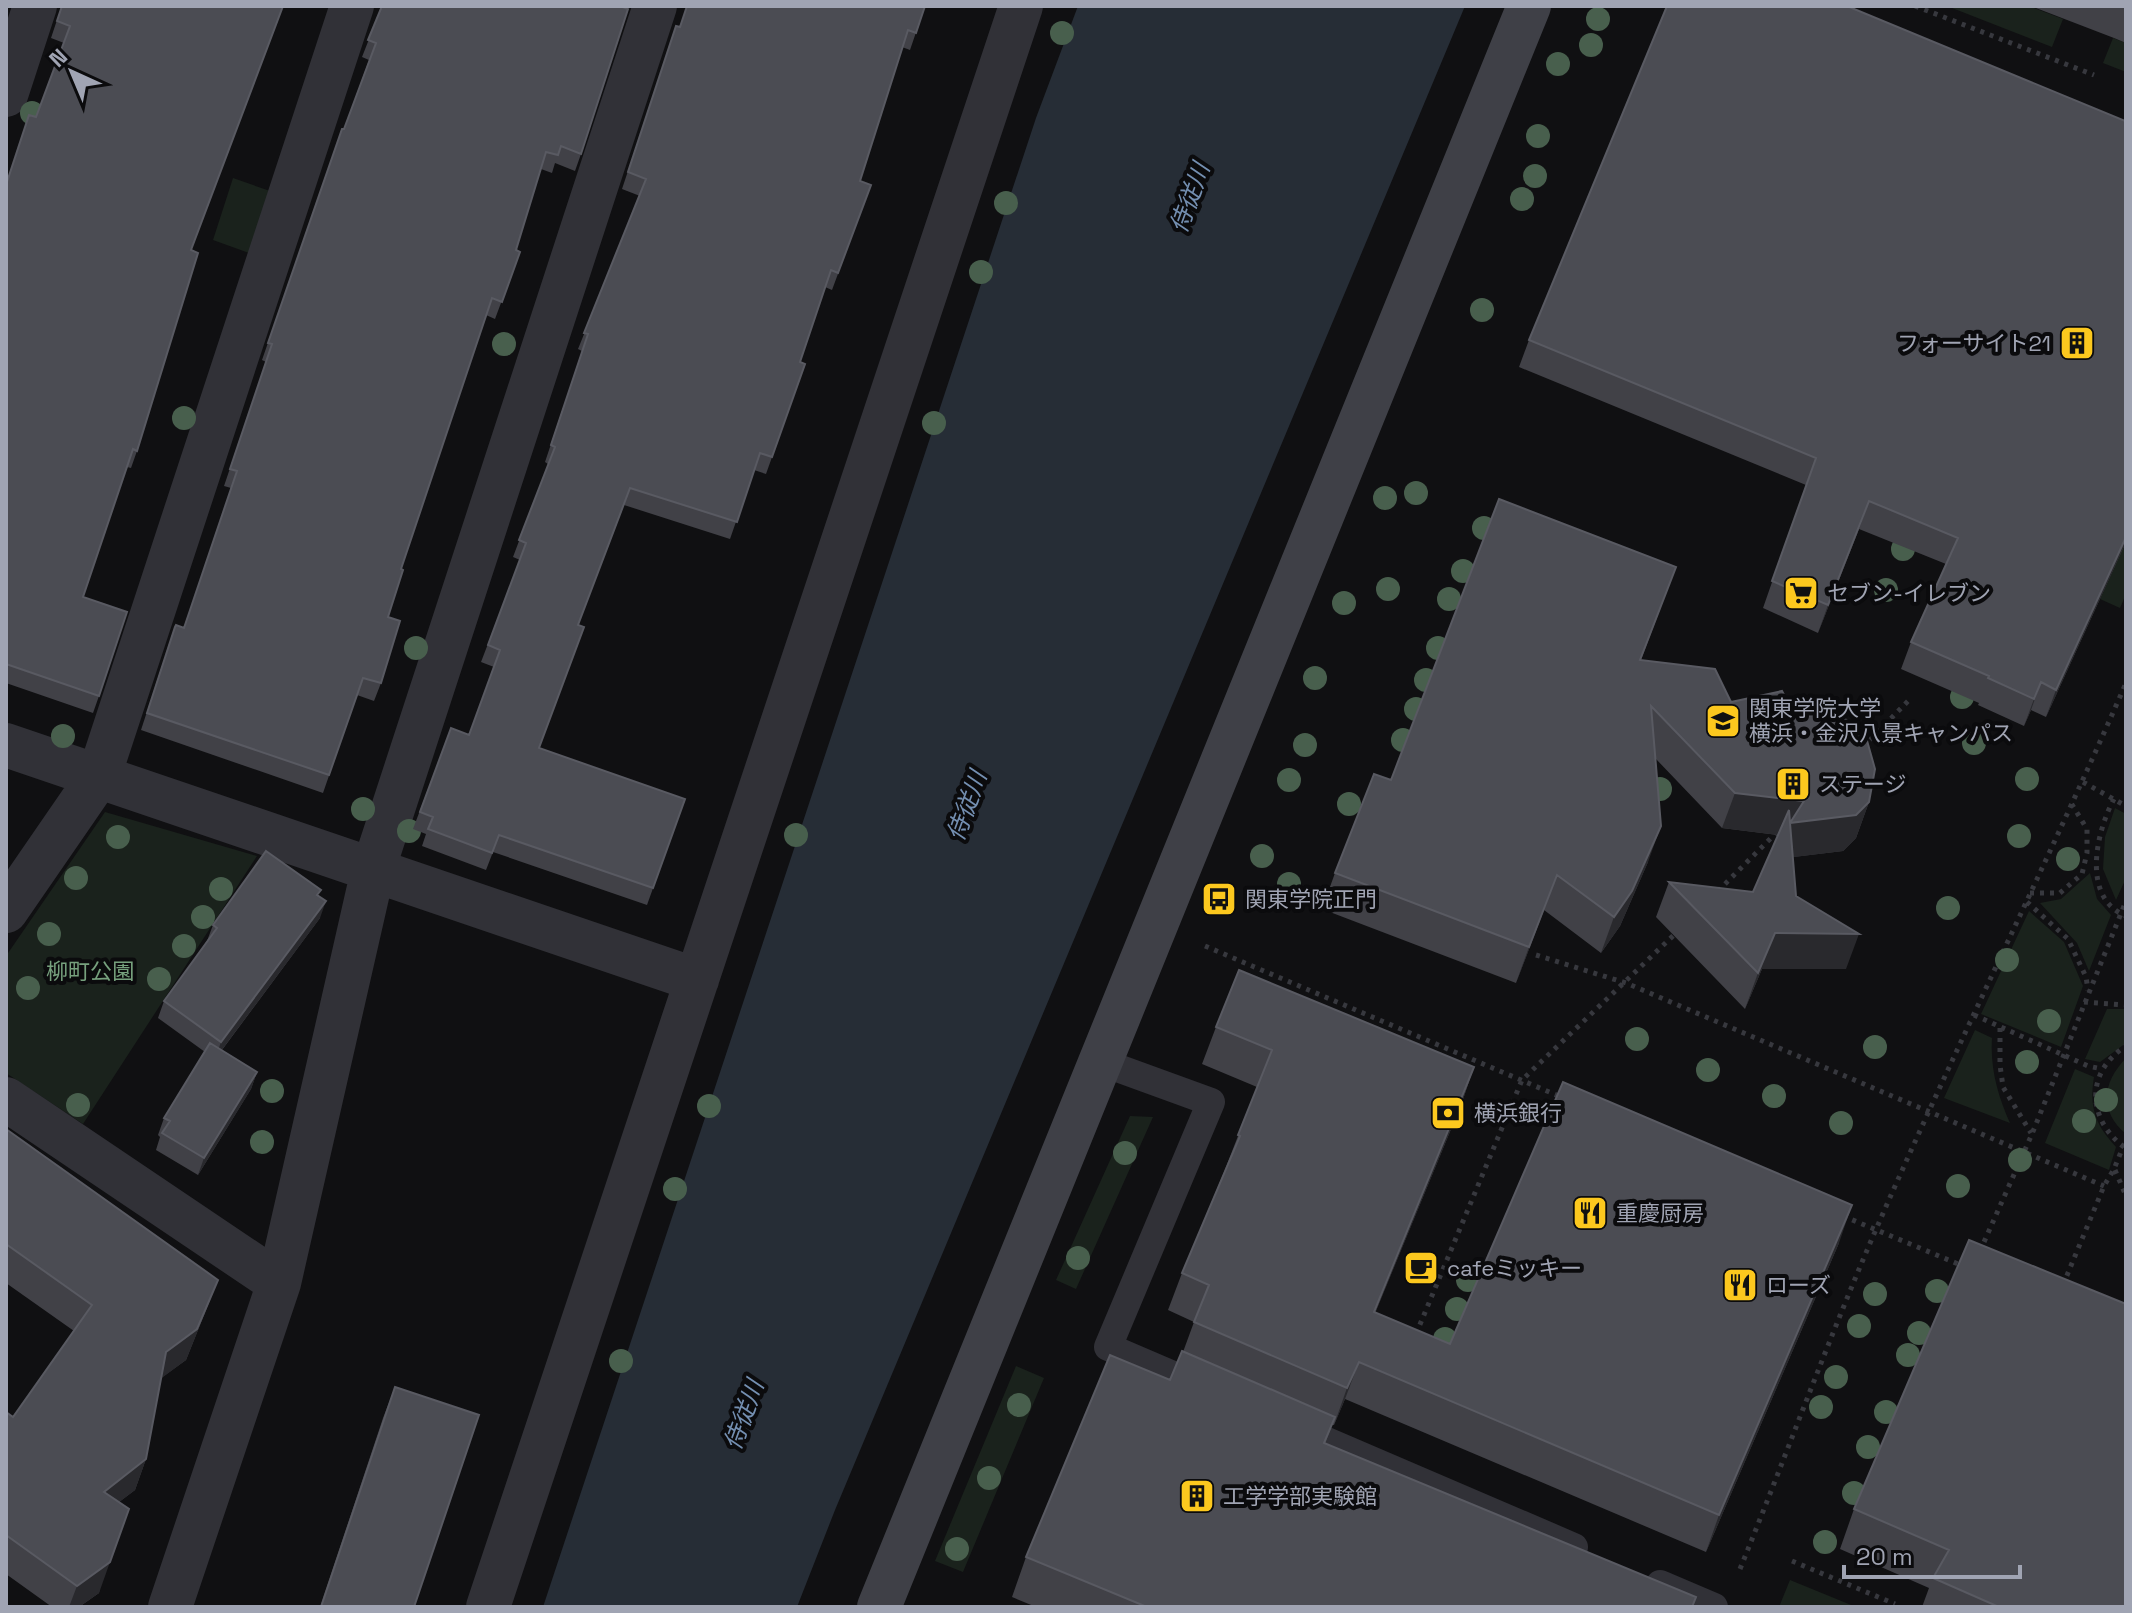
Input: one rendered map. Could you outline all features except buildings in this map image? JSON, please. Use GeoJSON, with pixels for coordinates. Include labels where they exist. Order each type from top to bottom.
{"type":"FeatureCollection","features":[{"type":"Feature","properties":{"kind":"street"},"geometry":{"type":"LineString","coordinates":[[6,95],[35,6]]}},
{"type":"Feature","properties":{"kind":"street"},"geometry":{"type":"LineString","coordinates":[[6,911],[99,776],[352,6]]}},
{"type":"Feature","properties":{"kind":"street"},"geometry":{"type":"LineString","coordinates":[[170,1607],[279,1283],[373,870],[655,6]]}},
{"type":"Feature","properties":{"kind":"street"},"geometry":{"type":"LineString","coordinates":[[488,1607],[1021,6]]}},
{"type":"Feature","properties":{"kind":"street"},"geometry":{"type":"LineString","coordinates":[[879,1607],[1529,6]]}},
{"type":"Feature","properties":{"kind":"street"},"geometry":{"type":"LineString","coordinates":[[6,745],[697,980]]}},
{"type":"Feature","properties":{"kind":"street"},"geometry":{"type":"LineString","coordinates":[[6,1099],[279,1283]]}},
{"type":"Feature","properties":{"kind":"lane"},"geometry":{"type":"LineString","coordinates":[[1101,1062],[1211,1102],[1108,1347],[1236,1402]]}},
{"type":"Feature","properties":{"kind":"lane"},"geometry":{"type":"LineString","coordinates":[[1264,1414],[1597,1557]]}},
{"type":"Feature","properties":{"kind":"lane"},"geometry":{"type":"LineString","coordinates":[[1641,1576],[1714,1607]]}},
{"type":"Feature","properties":{"kind":"path"},"geometry":{"type":"LineString","coordinates":[[1915,6],[2094,75]]}},
{"type":"Feature","properties":{"kind":"path"},"geometry":{"type":"LineString","coordinates":[[1737,1578],[1876,1230],[2126,683]]}},
{"type":"Feature","properties":{"kind":"path"},"geometry":{"type":"LineString","coordinates":[[1857,753],[1911,698]]}},
{"type":"Feature","properties":{"kind":"path"},"geometry":{"type":"LineString","coordinates":[[2083,782],[2126,806]]}},
{"type":"Feature","properties":{"kind":"path"},"geometry":{"type":"LineString","coordinates":[[2114,799],[2105,815],[2095,853],[2104,900],[2123,915]]}},
{"type":"Feature","properties":{"kind":"path"},"geometry":{"type":"LineString","coordinates":[[2030,893],[2060,893],[2082,874],[2087,853],[2087,829],[2071,803]]}},
{"type":"Feature","properties":{"kind":"path"},"geometry":{"type":"LineString","coordinates":[[1714,895],[1780,830]]}},
{"type":"Feature","properties":{"kind":"path"},"geometry":{"type":"LineString","coordinates":[[1977,1257],[2032,1134],[2084,1002],[2123,915],[2126,901]]}},
{"type":"Feature","properties":{"kind":"path"},"geometry":{"type":"LineString","coordinates":[[2027,902],[2068,939],[2086,977],[2089,991]]}},
{"type":"Feature","properties":{"kind":"path"},"geometry":{"type":"LineString","coordinates":[[1157,925],[1567,1099]]}},
{"type":"Feature","properties":{"kind":"path"},"geometry":{"type":"LineString","coordinates":[[1413,1341],[1522,1080],[1681,928]]}},
{"type":"Feature","properties":{"kind":"path"},"geometry":{"type":"LineString","coordinates":[[1536,955],[1626,983],[2104,1186]]}},
{"type":"Feature","properties":{"kind":"path"},"geometry":{"type":"LineString","coordinates":[[2084,1002],[2126,1005]]}},
{"type":"Feature","properties":{"kind":"path"},"geometry":{"type":"LineString","coordinates":[[1974,1015],[2064,1056],[2102,1069]]}},
{"type":"Feature","properties":{"kind":"path"},"geometry":{"type":"LineString","coordinates":[[2000,1028],[2003,1087],[2032,1134]]}},
{"type":"Feature","properties":{"kind":"path"},"geometry":{"type":"LineString","coordinates":[[2062,1289],[2104,1186],[2124,1148],[2100,1120],[2095,1103],[2096,1086],[2102,1069],[2115,1053],[2126,1046]]}},
{"type":"Feature","properties":{"kind":"path"},"geometry":{"type":"LineString","coordinates":[[2114,1169],[2126,1196]]}},
{"type":"Feature","properties":{"kind":"path"},"geometry":{"type":"LineString","coordinates":[[1832,1211],[1972,1270]]}},
{"type":"Feature","properties":{"kind":"path"},"geometry":{"type":"LineString","coordinates":[[1792,1561],[1895,1604]]}},
{"type":"Feature","properties":{"kind":"green space"},"geometry":{"type":"Polygon","coordinates":[[[1947,6],[2029,6],[2063,19],[2052,47],[1947,6]]]}},
{"type":"Feature","properties":{"kind":"green space"},"geometry":{"type":"Polygon","coordinates":[[[2113,38],[2126,43],[2126,72],[2103,63],[2113,38]]]}},
{"type":"Feature","properties":{"kind":"green space"},"geometry":{"type":"Polygon","coordinates":[[[233,178],[270,191],[249,253],[213,240],[233,178]]]}},
{"type":"Feature","properties":{"kind":"green space"},"geometry":{"type":"Polygon","coordinates":[[[2126,541],[2126,594],[2120,608],[2100,599],[2126,541]]]}},
{"type":"Feature","properties":{"kind":"green space"},"geometry":{"type":"Polygon","coordinates":[[[2115,808],[2126,814],[2126,878],[2116,900],[2103,869],[2105,837],[2115,808]]]}},
{"type":"Feature","properties":{"kind":"green space","name":"柳町公園"},"geometry":{"type":"Polygon","coordinates":[[[105,812],[257,856],[83,1124],[6,1073],[6,956],[105,812]]]}},
{"type":"Feature","properties":{"kind":"green space"},"geometry":{"type":"Polygon","coordinates":[[[2090,873],[2097,899],[2111,915],[2089,971],[2077,943],[2040,903],[2061,899],[2090,873]]]}},
{"type":"Feature","properties":{"kind":"green space"},"geometry":{"type":"Polygon","coordinates":[[[2029,911],[2064,942],[2083,986],[2061,1047],[1981,1014],[2029,911]]]}},
{"type":"Feature","properties":{"kind":"green space"},"geometry":{"type":"Polygon","coordinates":[[[2107,1009],[2126,1009],[2126,1043],[2100,1062],[2085,1059],[2107,1009]]]}},
{"type":"Feature","properties":{"kind":"green space"},"geometry":{"type":"Polygon","coordinates":[[[1975,1030],[1992,1038],[1996,1082],[2010,1123],[1944,1098],[1975,1030]]]}},
{"type":"Feature","properties":{"kind":"green space"},"geometry":{"type":"Polygon","coordinates":[[[2126,1058],[2126,1134],[2111,1115],[2107,1096],[2112,1077],[2126,1058]]]}},
{"type":"Feature","properties":{"kind":"green space"},"geometry":{"type":"Polygon","coordinates":[[[2075,1069],[2094,1077],[2092,1098],[2095,1115],[2116,1147],[2109,1170],[2045,1143],[2075,1069]]]}},
{"type":"Feature","properties":{"kind":"green space"},"geometry":{"type":"Polygon","coordinates":[[[1130,1116],[1153,1117],[1076,1289],[1056,1280],[1130,1116]]]}},
{"type":"Feature","properties":{"kind":"green space"},"geometry":{"type":"Polygon","coordinates":[[[1016,1366],[1044,1378],[963,1572],[935,1561],[1016,1366]]]}},
{"type":"Feature","properties":{"kind":"green space"},"geometry":{"type":"Polygon","coordinates":[[[1790,1580],[1856,1607],[1779,1607],[1790,1580]]]}},
{"type":"Feature","properties":{"kind":"water","name":"侍従川"},"geometry":{"type":"Polygon","coordinates":[[[1078,6],[1465,6],[797,1607],[543,1607],[1036,118],[1078,6]]]}},
{"type":"Feature","properties":{"kind":"place","name":"フォーサイト21"},"geometry":{"type":"Point","coordinates":[2077,343]}},
{"type":"Feature","properties":{"kind":"place","name":"セブン-イレブン"},"geometry":{"type":"Point","coordinates":[1801,593]}},
{"type":"Feature","properties":{"kind":"place","name":"関東学院大学 横浜・金沢八景キャンパス"},"geometry":{"type":"Point","coordinates":[1723,721]}},
{"type":"Feature","properties":{"kind":"place","name":"ステージ"},"geometry":{"type":"Point","coordinates":[1793,784]}},
{"type":"Feature","properties":{"kind":"place","name":"関東学院正門"},"geometry":{"type":"Point","coordinates":[1219,899]}},
{"type":"Feature","properties":{"kind":"place","name":"横浜銀行"},"geometry":{"type":"Point","coordinates":[1448,1113]}},
{"type":"Feature","properties":{"kind":"place","name":"重慶厨房"},"geometry":{"type":"Point","coordinates":[1590,1213]}},
{"type":"Feature","properties":{"kind":"place","name":"cafeミッキー"},"geometry":{"type":"Point","coordinates":[1421,1268]}},
{"type":"Feature","properties":{"kind":"place","name":"ローズ"},"geometry":{"type":"Point","coordinates":[1740,1285]}},
{"type":"Feature","properties":{"kind":"place","name":"工学学部実験館"},"geometry":{"type":"Point","coordinates":[1197,1496]}}]}
